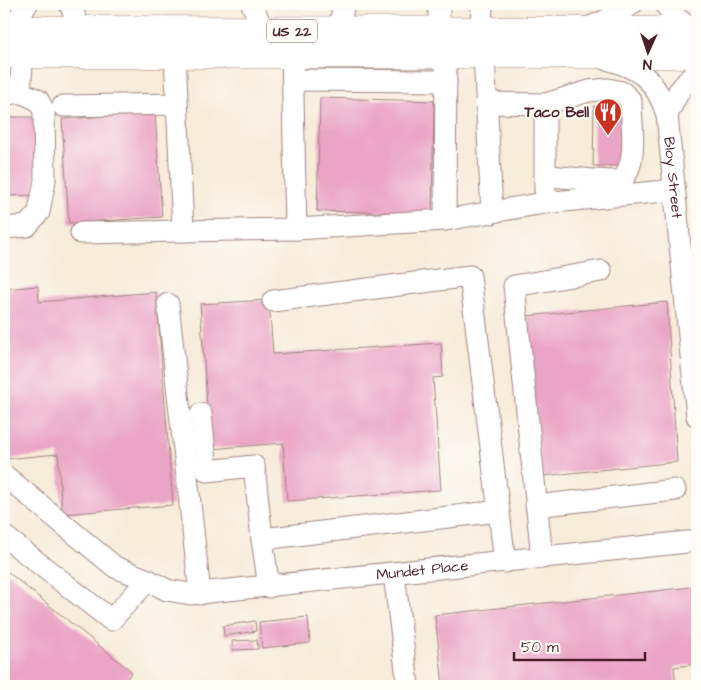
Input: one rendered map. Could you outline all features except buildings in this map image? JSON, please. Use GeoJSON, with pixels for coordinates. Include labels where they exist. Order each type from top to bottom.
{"type":"FeatureCollection","features":[{"type":"Feature","properties":{"kind":"highway","name":"US 22"},"geometry":{"type":"LineString","coordinates":[[11,42],[80,30],[263,31],[344,12],[442,42]]}},
{"type":"Feature","properties":{"kind":"highway","name":"US 22"},"geometry":{"type":"LineString","coordinates":[[11,42],[175,54],[292,54],[442,42],[580,43],[696,39]]}},
{"type":"Feature","properties":{"kind":"street"},"geometry":{"type":"LineString","coordinates":[[4,228],[27,226],[39,212],[45,180],[44,111],[38,100],[12,94],[11,42],[26,4]]}},
{"type":"Feature","properties":{"kind":"street"},"geometry":{"type":"LineString","coordinates":[[70,4],[80,30]]}},
{"type":"Feature","properties":{"kind":"street"},"geometry":{"type":"LineString","coordinates":[[252,4],[263,31]]}},
{"type":"Feature","properties":{"kind":"street"},"geometry":{"type":"LineString","coordinates":[[439,4],[446,81],[445,220]]}},
{"type":"Feature","properties":{"kind":"street"},"geometry":{"type":"LineString","coordinates":[[482,4],[492,213]]}},
{"type":"Feature","properties":{"kind":"street"},"geometry":{"type":"LineString","coordinates":[[580,43],[632,4]]}},
{"type":"Feature","properties":{"kind":"street"},"geometry":{"type":"LineString","coordinates":[[665,4],[696,39]]}},
{"type":"Feature","properties":{"kind":"street","name":"Bloy Street"},"geometry":{"type":"LineString","coordinates":[[580,43],[642,74],[657,88],[667,115],[674,190],[690,287],[697,416]]}},
{"type":"Feature","properties":{"kind":"street"},"geometry":{"type":"LineString","coordinates":[[175,54],[183,232]]}},
{"type":"Feature","properties":{"kind":"street"},"geometry":{"type":"LineString","coordinates":[[292,54],[296,229]]}},
{"type":"Feature","properties":{"kind":"street"},"geometry":{"type":"LineString","coordinates":[[667,115],[679,91],[697,70]]}},
{"type":"Feature","properties":{"kind":"street"},"geometry":{"type":"LineString","coordinates":[[293,80],[446,81]]}},
{"type":"Feature","properties":{"kind":"street"},"geometry":{"type":"LineString","coordinates":[[487,103],[545,104],[589,91],[608,89],[622,92],[631,101],[632,158],[627,174],[621,180],[594,181],[545,176]]}},
{"type":"Feature","properties":{"kind":"street"},"geometry":{"type":"LineString","coordinates":[[63,106],[177,104]]}},
{"type":"Feature","properties":{"kind":"street"},"geometry":{"type":"LineString","coordinates":[[544,203],[545,104]]}},
{"type":"Feature","properties":{"kind":"street"},"geometry":{"type":"LineString","coordinates":[[81,233],[296,229],[445,220],[544,203],[674,190]]}},
{"type":"Feature","properties":{"kind":"street"},"geometry":{"type":"LineString","coordinates":[[542,558],[514,286],[602,271]]}},
{"type":"Feature","properties":{"kind":"street"},"geometry":{"type":"LineString","coordinates":[[273,301],[470,276],[505,562]]}},
{"type":"Feature","properties":{"kind":"street"},"geometry":{"type":"LineString","coordinates":[[168,304],[200,594]]}},
{"type":"Feature","properties":{"kind":"street"},"geometry":{"type":"LineString","coordinates":[[201,414],[207,471],[254,466],[269,587]]}},
{"type":"Feature","properties":{"kind":"street","name":"Mundet Place"},"geometry":{"type":"LineString","coordinates":[[4,475],[115,567],[167,590],[200,594],[697,541]]}},
{"type":"Feature","properties":{"kind":"street"},"geometry":{"type":"LineString","coordinates":[[536,506],[674,490]]}},
{"type":"Feature","properties":{"kind":"street"},"geometry":{"type":"LineString","coordinates":[[262,538],[499,511]]}},
{"type":"Feature","properties":{"kind":"street"},"geometry":{"type":"LineString","coordinates":[[4,536],[111,620],[148,580]]}},
{"type":"Feature","properties":{"kind":"street"},"geometry":{"type":"LineString","coordinates":[[394,574],[408,686]]}},
{"type":"Feature","properties":{"kind":"place","name":"Taco Bell"},"geometry":{"type":"Point","coordinates":[608,136]}}]}
